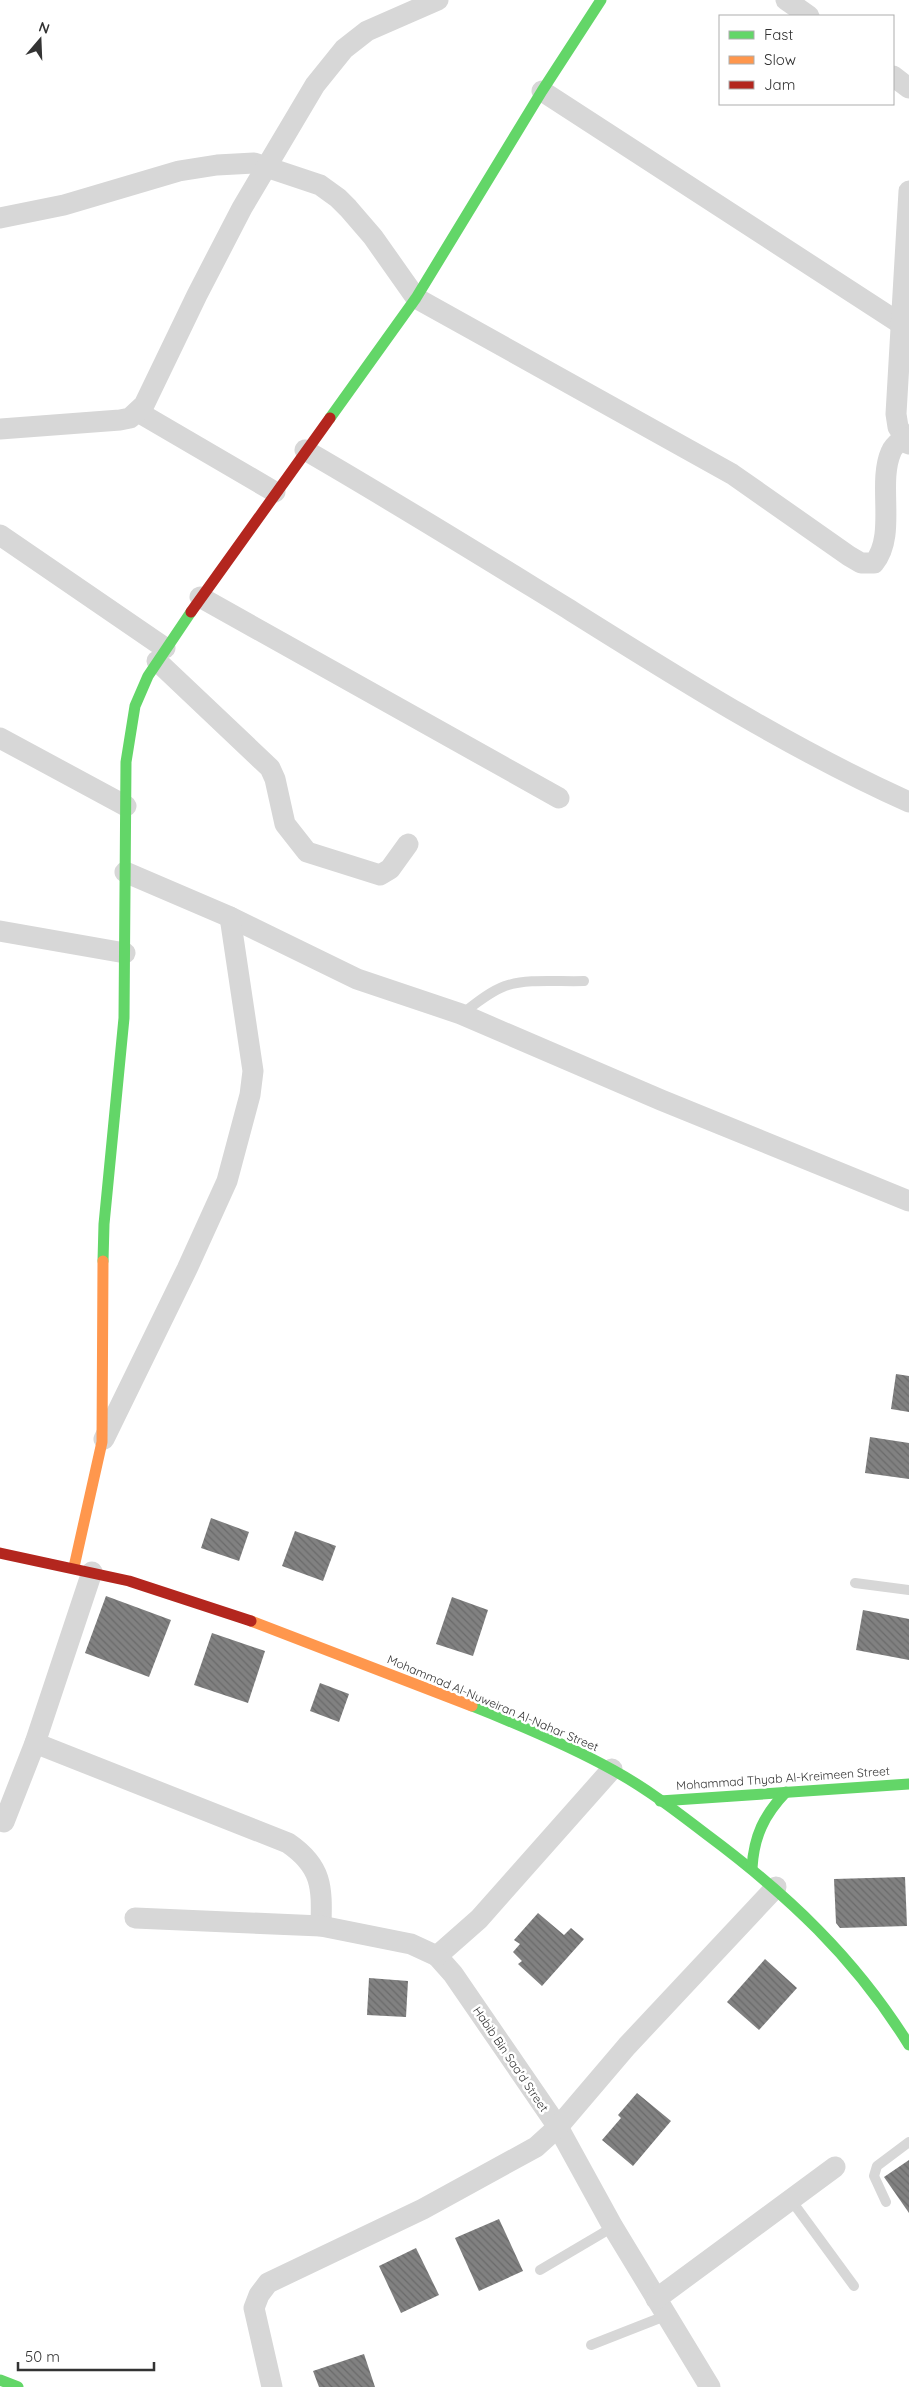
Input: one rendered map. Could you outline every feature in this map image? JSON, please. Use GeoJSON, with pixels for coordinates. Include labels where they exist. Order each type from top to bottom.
{"type":"FeatureCollection","features":[{"type":"Feature","properties":{"kind":"street"},"geometry":{"type":"LineString","coordinates":[[0,429],[120,420],[130,418],[138,412],[151,392],[197,295],[266,166],[306,98],[344,49],[367,31],[438,0]]}},
{"type":"Feature","properties":{"kind":"street"},"geometry":{"type":"LineString","coordinates":[[4,1822],[35,1743],[83,1569],[102,1442],[104,1224],[121,1065],[125,953],[126,806],[129,733],[135,706],[161,655],[200,597],[416,298],[542,91],[601,0]]}},
{"type":"Feature","properties":{"kind":"street"},"geometry":{"type":"LineString","coordinates":[[786,0],[808,15]]}},
{"type":"Feature","properties":{"kind":"street"},"geometry":{"type":"LineString","coordinates":[[894,77],[909,88]]}},
{"type":"Feature","properties":{"kind":"street"},"geometry":{"type":"LineString","coordinates":[[542,91],[901,324]]}},
{"type":"Feature","properties":{"kind":"street"},"geometry":{"type":"LineString","coordinates":[[0,218],[64,205],[198,167],[235,163],[266,166],[320,186],[338,198],[373,237],[416,298],[732,474],[849,556],[861,562],[874,563],[883,547],[888,460],[894,447],[906,441],[898,427],[896,414],[909,191]]}},
{"type":"Feature","properties":{"kind":"street"},"geometry":{"type":"LineString","coordinates":[[138,412],[275,492]]}},
{"type":"Feature","properties":{"kind":"street"},"geometry":{"type":"LineString","coordinates":[[305,450],[415,514],[672,674],[854,777],[909,802]]}},
{"type":"Feature","properties":{"kind":"street"},"geometry":{"type":"LineString","coordinates":[[0,535],[161,655],[270,768],[275,778],[285,824],[306,852],[380,875],[390,869],[408,844]]}},
{"type":"Feature","properties":{"kind":"street"},"geometry":{"type":"LineString","coordinates":[[200,597],[559,798]]}},
{"type":"Feature","properties":{"kind":"street"},"geometry":{"type":"LineString","coordinates":[[0,738],[126,806]]}},
{"type":"Feature","properties":{"kind":"street"},"geometry":{"type":"LineString","coordinates":[[125,872],[230,917],[358,979],[461,1014],[670,1104],[909,1201]]}},
{"type":"Feature","properties":{"kind":"street"},"geometry":{"type":"LineString","coordinates":[[102,1442],[188,1269],[227,1181],[250,1095],[252,1071],[230,917]]}},
{"type":"Feature","properties":{"kind":"street"},"geometry":{"type":"LineString","coordinates":[[0,931],[125,953]]}},
{"type":"Feature","properties":{"kind":"street","name":"Mohammad Al-Nuweiran Al-Nahar Street"},"geometry":{"type":"LineString","coordinates":[[0,1552],[83,1569],[216,1610],[347,1657],[484,1711],[612,1769],[660,1801],[776,1887],[823,1932],[856,1968],[883,2002],[909,2045]]}},
{"type":"Feature","properties":{"kind":"street"},"geometry":{"type":"LineString","coordinates":[[35,1743],[288,1843],[299,1850],[319,1876],[322,1892],[321,1926]]}},
{"type":"Feature","properties":{"kind":"street"},"geometry":{"type":"LineString","coordinates":[[135,1918],[321,1926],[411,1944],[437,1956],[479,1919],[612,1769]]}},
{"type":"Feature","properties":{"kind":"street","name":"Mohammad Thyab Al-Kreimeen Street"},"geometry":{"type":"LineString","coordinates":[[660,1801],[909,1784]]}},
{"type":"Feature","properties":{"kind":"street"},"geometry":{"type":"LineString","coordinates":[[752,1868],[753,1845],[757,1830],[763,1817],[786,1792]]}},
{"type":"Feature","properties":{"kind":"street"},"geometry":{"type":"LineString","coordinates":[[272,2387],[254,2308],[259,2295],[268,2283],[423,2209],[521,2157],[536,2147],[558,2127],[627,2046],[776,1887]]}},
{"type":"Feature","properties":{"kind":"street","name":"Habib Bin Saa'd Street"},"geometry":{"type":"LineString","coordinates":[[437,1956],[453,1974],[558,2127],[613,2227],[710,2387]]}},
{"type":"Feature","properties":{"kind":"street"},"geometry":{"type":"LineString","coordinates":[[661,2307],[791,2200],[835,2167]]}},
{"type":"Feature","properties":{"kind":"street"},"geometry":{"type":"LineString","coordinates":[[0,2380],[18,2387]]}},
{"type":"Feature","properties":{"kind":"lane"},"geometry":{"type":"LineString","coordinates":[[461,1014],[487,995],[504,986],[526,982],[584,981]]}},
{"type":"Feature","properties":{"kind":"lane"},"geometry":{"type":"LineString","coordinates":[[855,1583],[909,1590]]}},
{"type":"Feature","properties":{"kind":"lane"},"geometry":{"type":"LineString","coordinates":[[886,2202],[876,2184],[874,2176],[877,2166],[909,2142]]}},
{"type":"Feature","properties":{"kind":"lane"},"geometry":{"type":"LineString","coordinates":[[791,2200],[854,2286]]}},
{"type":"Feature","properties":{"kind":"lane"},"geometry":{"type":"LineString","coordinates":[[540,2270],[613,2227]]}},
{"type":"Feature","properties":{"kind":"lane"},"geometry":{"type":"LineString","coordinates":[[591,2345],[661,2307]]}},
{"type":"Feature","properties":{"kind":"building"},"geometry":{"type":"Polygon","coordinates":[[[896,1374],[909,1376],[909,1412],[891,1409],[896,1374]]]}},
{"type":"Feature","properties":{"kind":"building"},"geometry":{"type":"Polygon","coordinates":[[[870,1437],[909,1443],[909,1479],[865,1473],[870,1437]]]}},
{"type":"Feature","properties":{"kind":"building"},"geometry":{"type":"Polygon","coordinates":[[[211,1518],[249,1532],[239,1561],[201,1548],[211,1518]]]}},
{"type":"Feature","properties":{"kind":"building"},"geometry":{"type":"Polygon","coordinates":[[[295,1531],[336,1546],[323,1581],[282,1566],[295,1531]]]}},
{"type":"Feature","properties":{"kind":"building"},"geometry":{"type":"Polygon","coordinates":[[[106,1596],[171,1620],[149,1677],[85,1653],[106,1596]]]}},
{"type":"Feature","properties":{"kind":"building"},"geometry":{"type":"Polygon","coordinates":[[[452,1597],[488,1610],[473,1656],[436,1644],[452,1597]]]}},
{"type":"Feature","properties":{"kind":"building"},"geometry":{"type":"Polygon","coordinates":[[[863,1610],[909,1619],[909,1660],[856,1650],[863,1610]]]}},
{"type":"Feature","properties":{"kind":"building"},"geometry":{"type":"Polygon","coordinates":[[[212,1633],[265,1651],[248,1703],[194,1685],[212,1633]]]}},
{"type":"Feature","properties":{"kind":"building"},"geometry":{"type":"Polygon","coordinates":[[[320,1683],[349,1694],[339,1722],[310,1711],[320,1683]]]}},
{"type":"Feature","properties":{"kind":"building"},"geometry":{"type":"Polygon","coordinates":[[[905,1877],[907,1926],[840,1928],[836,1923],[834,1879],[905,1877]]]}},
{"type":"Feature","properties":{"kind":"building"},"geometry":{"type":"Polygon","coordinates":[[[538,1913],[564,1935],[571,1928],[584,1939],[542,1986],[518,1964],[522,1961],[513,1952],[520,1944],[514,1940],[538,1913]]]}},
{"type":"Feature","properties":{"kind":"building"},"geometry":{"type":"Polygon","coordinates":[[[765,1959],[797,1988],[759,2030],[727,2002],[765,1959]]]}},
{"type":"Feature","properties":{"kind":"building"},"geometry":{"type":"Polygon","coordinates":[[[369,1978],[408,1981],[406,2017],[367,2015],[369,1978]]]}},
{"type":"Feature","properties":{"kind":"building"},"geometry":{"type":"Polygon","coordinates":[[[637,2093],[671,2121],[633,2166],[602,2140],[621,2118],[618,2115],[637,2093]]]}},
{"type":"Feature","properties":{"kind":"building"},"geometry":{"type":"Polygon","coordinates":[[[909,2160],[909,2213],[884,2177],[909,2160]]]}},
{"type":"Feature","properties":{"kind":"building"},"geometry":{"type":"Polygon","coordinates":[[[499,2219],[523,2271],[479,2291],[455,2238],[499,2219]]]}},
{"type":"Feature","properties":{"kind":"building"},"geometry":{"type":"Polygon","coordinates":[[[416,2248],[439,2295],[401,2313],[379,2266],[416,2248]]]}},
{"type":"Feature","properties":{"kind":"building"},"geometry":{"type":"Polygon","coordinates":[[[364,2354],[375,2387],[319,2387],[313,2371],[364,2354]]]}},
{"type":"Feature","properties":{"kind":"traffic: fast"},"geometry":{"type":"LineString","coordinates":[[330,418],[416,298],[542,91],[601,0]]}},
{"type":"Feature","properties":{"kind":"traffic: fast"},"geometry":{"type":"LineString","coordinates":[[103,1261],[104,1224],[124,1018],[126,762],[135,706],[148,676],[191,612]]}},
{"type":"Feature","properties":{"kind":"traffic: fast"},"geometry":{"type":"LineString","coordinates":[[472,1706],[561,1744],[625,1777],[672,1808],[736,1857],[765,1880],[843,1956],[888,2013],[909,2045]]}},
{"type":"Feature","properties":{"kind":"traffic: fast"},"geometry":{"type":"LineString","coordinates":[[660,1801],[909,1784]]}},
{"type":"Feature","properties":{"kind":"traffic: fast"},"geometry":{"type":"LineString","coordinates":[[752,1868],[755,1846],[766,1818],[786,1792]]}},
{"type":"Feature","properties":{"kind":"traffic: fast"},"geometry":{"type":"LineString","coordinates":[[0,2380],[18,2387]]}},
{"type":"Feature","properties":{"kind":"traffic: slow"},"geometry":{"type":"LineString","coordinates":[[74,1567],[102,1442],[103,1261]]}},
{"type":"Feature","properties":{"kind":"traffic: slow"},"geometry":{"type":"LineString","coordinates":[[251,1621],[472,1706]]}},
{"type":"Feature","properties":{"kind":"traffic: jam"},"geometry":{"type":"LineString","coordinates":[[191,612],[330,418]]}},
{"type":"Feature","properties":{"kind":"traffic: jam"},"geometry":{"type":"LineString","coordinates":[[0,1553],[129,1581],[251,1621]]}}]}
